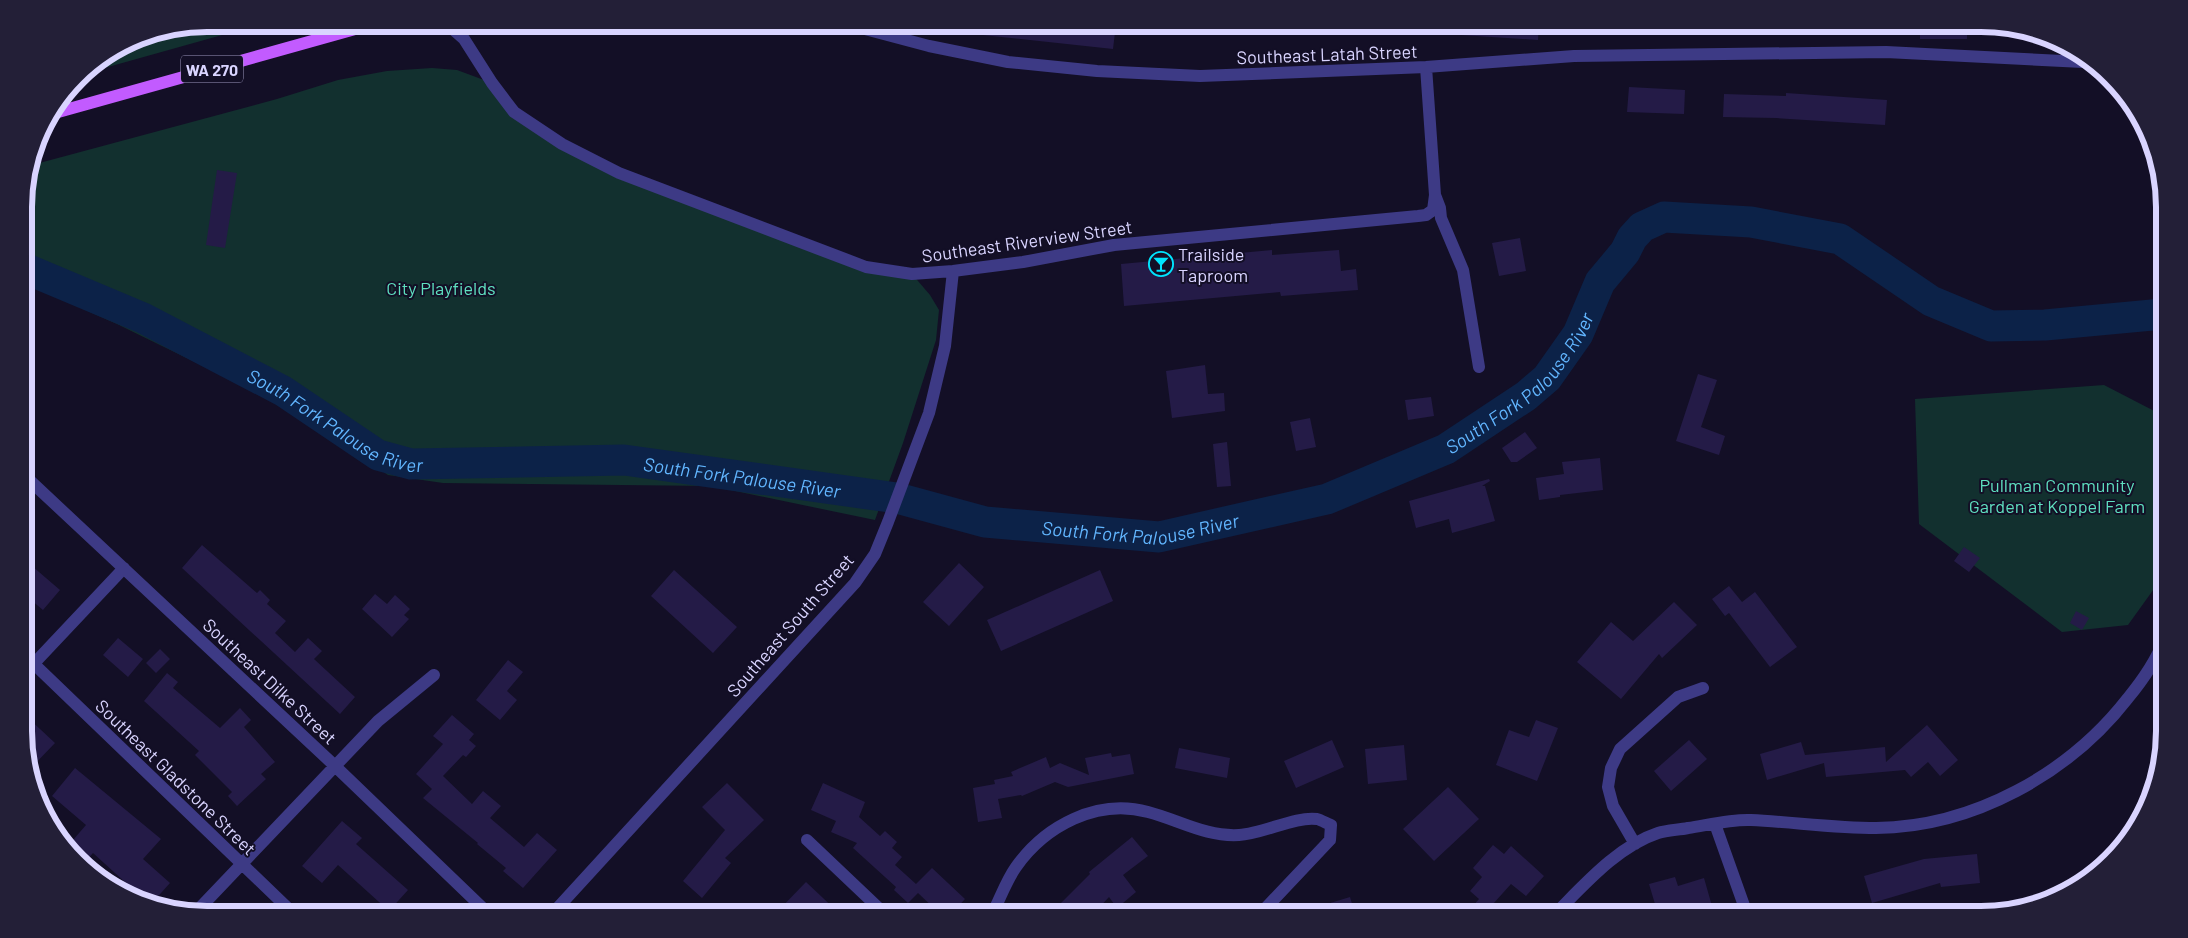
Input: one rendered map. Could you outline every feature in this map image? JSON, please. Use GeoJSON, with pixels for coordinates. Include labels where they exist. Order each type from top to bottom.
{"type":"FeatureCollection","features":[{"type":"Feature","properties":{"kind":"main road","name":"WA 270"},"geometry":{"type":"LineString","coordinates":[[61,111],[341,33]]}},
{"type":"Feature","properties":{"kind":"street","name":"Southeast Riverview Street"},"geometry":{"type":"LineString","coordinates":[[457,33],[464,39],[492,83],[514,112],[562,144],[619,173],[866,267],[912,274],[953,271],[1031,261],[1114,245],[1426,215],[1433,210],[1435,195]]}},
{"type":"Feature","properties":{"kind":"street","name":"Southeast Latah Street"},"geometry":{"type":"LineString","coordinates":[[879,33],[929,46],[1008,62],[1097,71],[1200,76],[1426,67],[1574,56],[1886,52],[2076,62]]}},
{"type":"Feature","properties":{"kind":"street"},"geometry":{"type":"LineString","coordinates":[[1426,67],[1435,195],[1440,208],[1441,218],[1463,270],[1479,366]]}},
{"type":"Feature","properties":{"kind":"street","name":"Southeast South Street"},"geometry":{"type":"LineString","coordinates":[[560,906],[855,583],[874,554],[929,413],[945,346],[953,271]]}},
{"type":"Feature","properties":{"kind":"street","name":"Southeast Dilke Street"},"geometry":{"type":"LineString","coordinates":[[32,483],[335,766],[481,906]]}},
{"type":"Feature","properties":{"kind":"street"},"geometry":{"type":"LineString","coordinates":[[32,665],[124,568]]}},
{"type":"Feature","properties":{"kind":"street"},"geometry":{"type":"LineString","coordinates":[[1564,905],[1594,875],[1634,844],[1658,833],[1750,820],[1815,826],[1877,828],[1925,824],[1962,815],[2017,791],[2090,741],[2109,722],[2141,682],[2156,655]]}},
{"type":"Feature","properties":{"kind":"street","name":"Southeast Gladstone Street"},"geometry":{"type":"LineString","coordinates":[[32,671],[285,906]]}},
{"type":"Feature","properties":{"kind":"street"},"geometry":{"type":"LineString","coordinates":[[202,906],[378,721],[434,675]]}},
{"type":"Feature","properties":{"kind":"street"},"geometry":{"type":"LineString","coordinates":[[1634,844],[1613,806],[1608,787],[1611,768],[1620,749],[1678,697],[1703,688]]}},
{"type":"Feature","properties":{"kind":"street"},"geometry":{"type":"LineString","coordinates":[[996,906],[1016,868],[1038,842],[1064,823],[1091,812],[1121,809],[1146,811],[1212,834],[1240,835],[1268,830],[1300,820],[1317,819],[1330,825],[1330,840],[1268,905]]}},
{"type":"Feature","properties":{"kind":"street"},"geometry":{"type":"LineString","coordinates":[[1715,824],[1744,905]]}},
{"type":"Feature","properties":{"kind":"street"},"geometry":{"type":"LineString","coordinates":[[807,840],[876,906]]}},
{"type":"Feature","properties":{"kind":"green space"},"geometry":{"type":"Polygon","coordinates":[[[196,33],[229,33],[101,69],[130,51],[151,42],[173,36],[196,33]]]}},
{"type":"Feature","properties":{"kind":"green space","name":"City Playfields"},"geometry":{"type":"Polygon","coordinates":[[[432,68],[457,70],[492,83],[514,112],[562,144],[866,267],[912,274],[930,295],[939,310],[936,340],[903,443],[875,520],[711,486],[443,483],[388,475],[289,410],[250,389],[117,324],[33,287],[33,196],[38,163],[277,99],[338,80],[387,71],[432,68]]]}},
{"type":"Feature","properties":{"kind":"green space","name":"Pullman Community Garden at Koppel Farm"},"geometry":{"type":"Polygon","coordinates":[[[2104,385],[2156,412],[2156,586],[2128,625],[2062,632],[1919,524],[1915,399],[2104,385]]]}},
{"type":"Feature","properties":{"kind":"building"},"geometry":{"type":"Polygon","coordinates":[[[1115,32],[1113,49],[964,33],[1115,32]]]}},
{"type":"Feature","properties":{"kind":"building"},"geometry":{"type":"Polygon","coordinates":[[[1461,32],[1538,32],[1538,40],[1461,35],[1461,32]]]}},
{"type":"Feature","properties":{"kind":"building"},"geometry":{"type":"Polygon","coordinates":[[[1920,32],[1967,32],[1967,39],[1920,39],[1920,32]]]}},
{"type":"Feature","properties":{"kind":"building"},"geometry":{"type":"Polygon","coordinates":[[[1629,87],[1685,90],[1684,114],[1627,112],[1629,87]]]}},
{"type":"Feature","properties":{"kind":"building"},"geometry":{"type":"Polygon","coordinates":[[[1786,93],[1887,100],[1885,125],[1776,118],[1723,117],[1724,94],[1786,96],[1786,93]]]}},
{"type":"Feature","properties":{"kind":"building"},"geometry":{"type":"Polygon","coordinates":[[[217,170],[237,173],[225,248],[206,245],[217,170]]]}},
{"type":"Feature","properties":{"kind":"building"},"geometry":{"type":"Polygon","coordinates":[[[1520,238],[1526,271],[1499,276],[1492,243],[1520,238]]]}},
{"type":"Feature","properties":{"kind":"building"},"geometry":{"type":"Polygon","coordinates":[[[1272,250],[1272,255],[1339,250],[1341,271],[1356,269],[1358,290],[1281,296],[1280,292],[1124,306],[1121,264],[1272,250]]]}},
{"type":"Feature","properties":{"kind":"building"},"geometry":{"type":"Polygon","coordinates":[[[1205,365],[1208,394],[1224,393],[1225,411],[1172,418],[1166,371],[1205,365]]]}},
{"type":"Feature","properties":{"kind":"building"},"geometry":{"type":"Polygon","coordinates":[[[1698,374],[1717,380],[1701,427],[1725,436],[1719,455],[1676,441],[1698,374]]]}},
{"type":"Feature","properties":{"kind":"building"},"geometry":{"type":"Polygon","coordinates":[[[1431,397],[1434,416],[1408,420],[1405,400],[1431,397]]]}},
{"type":"Feature","properties":{"kind":"building"},"geometry":{"type":"Polygon","coordinates":[[[1310,418],[1316,447],[1296,451],[1290,422],[1310,418]]]}},
{"type":"Feature","properties":{"kind":"building"},"geometry":{"type":"Polygon","coordinates":[[[1525,432],[1537,448],[1517,462],[1511,462],[1502,448],[1525,432]]]}},
{"type":"Feature","properties":{"kind":"building"},"geometry":{"type":"Polygon","coordinates":[[[1227,442],[1231,486],[1217,487],[1213,444],[1227,442]]]}},
{"type":"Feature","properties":{"kind":"building"},"geometry":{"type":"Polygon","coordinates":[[[1600,458],[1603,490],[1560,495],[1560,497],[1539,500],[1536,478],[1564,474],[1562,462],[1600,458]]]}},
{"type":"Feature","properties":{"kind":"building"},"geometry":{"type":"Polygon","coordinates":[[[1489,479],[1490,481],[1482,486],[1485,486],[1495,521],[1452,533],[1449,519],[1416,528],[1409,501],[1489,479]]]}},
{"type":"Feature","properties":{"kind":"building"},"geometry":{"type":"Polygon","coordinates":[[[202,545],[257,593],[260,590],[270,600],[267,604],[286,621],[275,633],[295,652],[308,638],[322,651],[314,659],[355,697],[340,714],[182,568],[202,545]]]}},
{"type":"Feature","properties":{"kind":"building"},"geometry":{"type":"Polygon","coordinates":[[[1964,547],[1980,558],[1969,572],[1954,561],[1964,547]]]}},
{"type":"Feature","properties":{"kind":"building"},"geometry":{"type":"Polygon","coordinates":[[[959,563],[984,587],[949,626],[923,602],[959,563]]]}},
{"type":"Feature","properties":{"kind":"building"},"geometry":{"type":"Polygon","coordinates":[[[32,566],[60,590],[43,610],[32,601],[32,566]]]}},
{"type":"Feature","properties":{"kind":"building"},"geometry":{"type":"Polygon","coordinates":[[[674,570],[737,627],[713,653],[651,596],[674,570]]]}},
{"type":"Feature","properties":{"kind":"building"},"geometry":{"type":"Polygon","coordinates":[[[1100,570],[1113,601],[1001,651],[987,620],[1100,570]]]}},
{"type":"Feature","properties":{"kind":"building"},"geometry":{"type":"Polygon","coordinates":[[[1729,586],[1742,602],[1755,592],[1797,647],[1770,667],[1729,613],[1725,616],[1712,599],[1729,586]]]}},
{"type":"Feature","properties":{"kind":"building"},"geometry":{"type":"Polygon","coordinates":[[[375,594],[387,604],[395,595],[410,609],[404,615],[409,619],[392,637],[362,609],[375,594]]]}},
{"type":"Feature","properties":{"kind":"building"},"geometry":{"type":"Polygon","coordinates":[[[1674,602],[1697,625],[1662,658],[1659,654],[1621,699],[1577,662],[1611,622],[1633,641],[1674,602]]]}},
{"type":"Feature","properties":{"kind":"building"},"geometry":{"type":"Polygon","coordinates":[[[2076,611],[2089,618],[2082,630],[2070,623],[2076,611]]]}},
{"type":"Feature","properties":{"kind":"building"},"geometry":{"type":"Polygon","coordinates":[[[118,638],[143,659],[128,677],[103,655],[118,638]]]}},
{"type":"Feature","properties":{"kind":"building"},"geometry":{"type":"Polygon","coordinates":[[[160,649],[170,659],[156,673],[146,663],[160,649]]]}},
{"type":"Feature","properties":{"kind":"building"},"geometry":{"type":"Polygon","coordinates":[[[508,660],[523,672],[507,691],[517,700],[500,720],[476,700],[508,660]]]}},
{"type":"Feature","properties":{"kind":"building"},"geometry":{"type":"Polygon","coordinates":[[[167,673],[178,682],[173,688],[220,728],[240,708],[251,720],[244,727],[275,762],[261,774],[266,779],[237,806],[228,796],[232,792],[195,755],[199,751],[144,701],[167,673]]]}},
{"type":"Feature","properties":{"kind":"building"},"geometry":{"type":"Polygon","coordinates":[[[452,715],[474,734],[469,740],[476,746],[466,757],[463,755],[443,776],[472,804],[483,791],[501,806],[490,818],[524,847],[537,833],[557,850],[523,888],[503,871],[506,868],[423,798],[432,789],[416,774],[443,744],[433,736],[452,715]]]}},
{"type":"Feature","properties":{"kind":"building"},"geometry":{"type":"Polygon","coordinates":[[[1536,720],[1558,728],[1537,781],[1496,765],[1509,730],[1529,737],[1536,720]]]}},
{"type":"Feature","properties":{"kind":"building"},"geometry":{"type":"Polygon","coordinates":[[[32,722],[55,743],[36,763],[32,722]]]}},
{"type":"Feature","properties":{"kind":"building"},"geometry":{"type":"Polygon","coordinates":[[[1927,725],[1958,760],[1940,776],[1928,762],[1911,777],[1905,770],[1826,777],[1824,763],[1767,780],[1760,754],[1801,742],[1805,755],[1885,747],[1886,762],[1927,725]]]}},
{"type":"Feature","properties":{"kind":"building"},"geometry":{"type":"Polygon","coordinates":[[[1332,740],[1344,767],[1296,788],[1284,761],[1332,740]]]}},
{"type":"Feature","properties":{"kind":"building"},"geometry":{"type":"Polygon","coordinates":[[[1689,740],[1707,759],[1671,791],[1654,771],[1689,740]]]}},
{"type":"Feature","properties":{"kind":"building"},"geometry":{"type":"Polygon","coordinates":[[[1404,745],[1407,780],[1368,784],[1365,749],[1404,745]]]}},
{"type":"Feature","properties":{"kind":"building"},"geometry":{"type":"Polygon","coordinates":[[[1179,748],[1230,758],[1227,778],[1175,768],[1179,748]]]}},
{"type":"Feature","properties":{"kind":"building"},"geometry":{"type":"Polygon","coordinates":[[[1111,753],[1112,757],[1130,754],[1134,774],[1068,787],[1055,782],[1022,796],[998,799],[1002,818],[978,822],[973,788],[995,784],[994,780],[1013,776],[1011,772],[1046,757],[1050,768],[1060,763],[1089,775],[1085,758],[1111,753]]]}},
{"type":"Feature","properties":{"kind":"building"},"geometry":{"type":"Polygon","coordinates":[[[75,768],[161,839],[143,859],[170,883],[157,898],[151,896],[131,887],[93,853],[89,858],[72,841],[86,825],[52,796],[75,768]]]}},
{"type":"Feature","properties":{"kind":"building"},"geometry":{"type":"Polygon","coordinates":[[[727,783],[764,820],[725,858],[731,863],[702,898],[683,881],[725,830],[702,807],[727,783]]]}},
{"type":"Feature","properties":{"kind":"building"},"geometry":{"type":"Polygon","coordinates":[[[823,783],[865,802],[859,817],[880,836],[885,831],[897,842],[892,848],[902,857],[895,865],[916,884],[932,868],[965,899],[959,906],[931,906],[918,893],[908,903],[894,890],[896,887],[853,848],[857,843],[831,832],[836,821],[811,810],[823,783]]]}},
{"type":"Feature","properties":{"kind":"building"},"geometry":{"type":"Polygon","coordinates":[[[1448,787],[1479,819],[1434,861],[1403,829],[1448,787]]]}},
{"type":"Feature","properties":{"kind":"building"},"geometry":{"type":"Polygon","coordinates":[[[342,821],[362,838],[356,844],[408,890],[394,906],[383,906],[338,865],[322,883],[302,866],[342,821]]]}},
{"type":"Feature","properties":{"kind":"building"},"geometry":{"type":"Polygon","coordinates":[[[1132,837],[1148,856],[1123,875],[1136,892],[1120,905],[1115,905],[1109,897],[1101,905],[1058,906],[1090,874],[1089,872],[1132,837]]]}},
{"type":"Feature","properties":{"kind":"building"},"geometry":{"type":"Polygon","coordinates":[[[1493,845],[1504,854],[1511,846],[1544,876],[1526,896],[1511,884],[1492,905],[1474,905],[1479,899],[1470,891],[1482,877],[1473,868],[1493,845]]]}},
{"type":"Feature","properties":{"kind":"building"},"geometry":{"type":"Polygon","coordinates":[[[1977,854],[1980,883],[1941,887],[1940,883],[1872,903],[1864,876],[1924,859],[1977,854]]]}},
{"type":"Feature","properties":{"kind":"building"},"geometry":{"type":"Polygon","coordinates":[[[1675,877],[1678,886],[1704,878],[1712,905],[1655,905],[1649,884],[1675,877]]]}},
{"type":"Feature","properties":{"kind":"building"},"geometry":{"type":"Polygon","coordinates":[[[806,882],[831,906],[783,906],[806,882]]]}},
{"type":"Feature","properties":{"kind":"building"},"geometry":{"type":"Polygon","coordinates":[[[1350,897],[1352,905],[1322,905],[1350,897]]]}},
{"type":"Feature","properties":{"kind":"waterway","name":"South Fork Palouse River"},"geometry":{"type":"LineString","coordinates":[[33,272],[143,318],[283,391],[378,455],[411,464],[624,460],[897,498],[985,522],[1159,537],[1327,499],[1446,449],[1526,396],[1547,378],[1578,334],[1600,282],[1625,252],[1632,238],[1642,227],[1664,217],[1751,222],[1840,239],[1931,301],[1991,326],[2045,325],[2156,315]]}},
{"type":"Feature","properties":{"kind":"place","name":"Trailside Taproom"},"geometry":{"type":"Point","coordinates":[1161,264]}}]}
